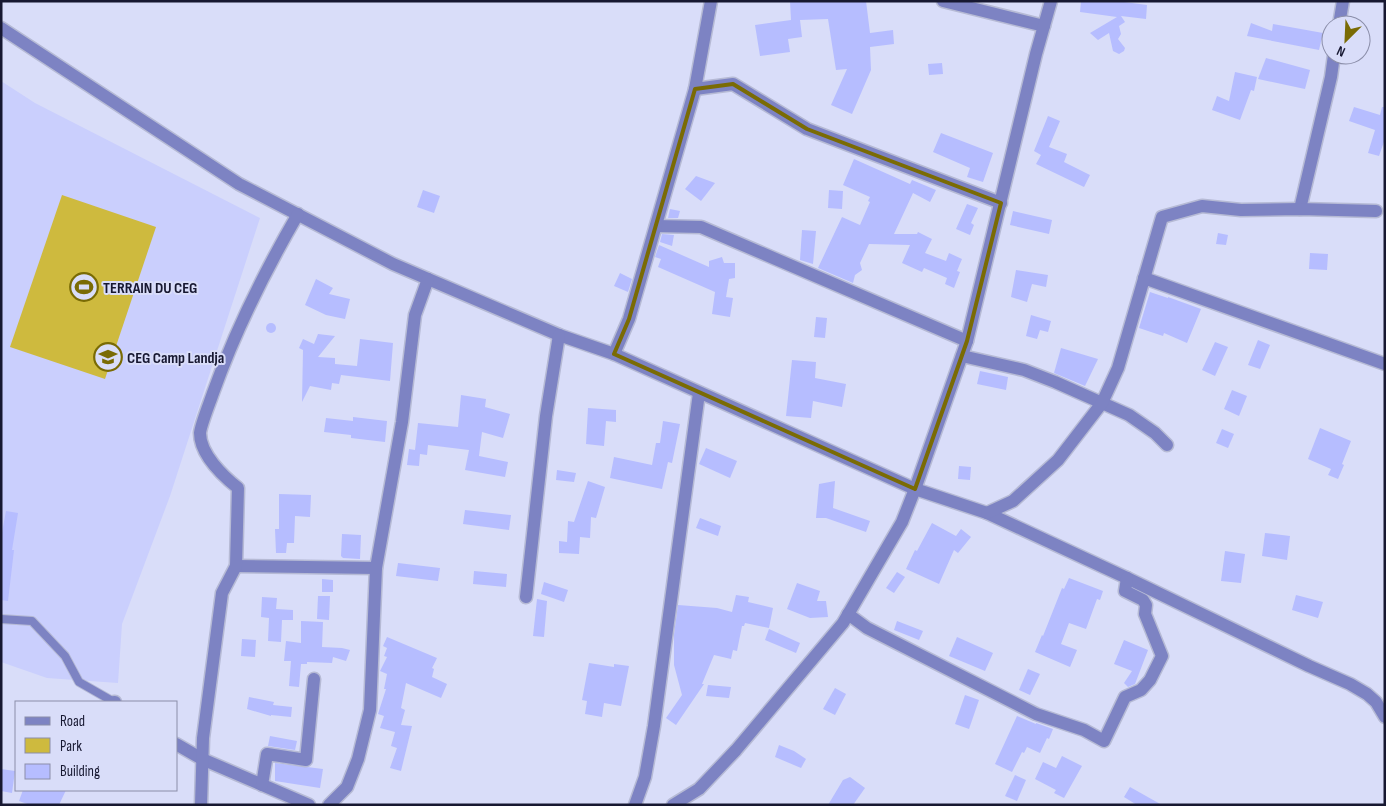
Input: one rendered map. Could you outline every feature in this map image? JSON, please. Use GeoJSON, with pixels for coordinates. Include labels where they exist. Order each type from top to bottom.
{"type":"FeatureCollection","features":[{"type":"Feature","properties":{"kind":"street"},"geometry":{"type":"LineString","coordinates":[[614,354],[629,319],[695,89],[711,1]]}},
{"type":"Feature","properties":{"kind":"street"},"geometry":{"type":"LineString","coordinates":[[943,1],[1044,26]]}},
{"type":"Feature","properties":{"kind":"street"},"geometry":{"type":"LineString","coordinates":[[673,805],[699,789],[736,750],[848,614],[902,522],[967,341],[1051,1]]}},
{"type":"Feature","properties":{"kind":"street"},"geometry":{"type":"LineString","coordinates":[[1341,15],[1343,1]]}},
{"type":"Feature","properties":{"kind":"street"},"geometry":{"type":"LineString","coordinates":[[1,28],[239,184],[394,264],[559,335],[614,354],[915,489],[987,514],[1350,684],[1376,702],[1385,717]]}},
{"type":"Feature","properties":{"kind":"street"},"geometry":{"type":"LineString","coordinates":[[1300,209],[1333,65]]}},
{"type":"Feature","properties":{"kind":"street"},"geometry":{"type":"LineString","coordinates":[[695,89],[733,84],[807,129],[1001,203]]}},
{"type":"Feature","properties":{"kind":"street"},"geometry":{"type":"LineString","coordinates":[[987,514],[1013,501],[1058,460],[1102,403],[1118,368],[1162,217],[1202,206],[1242,210],[1376,211]]}},
{"type":"Feature","properties":{"kind":"street"},"geometry":{"type":"LineString","coordinates":[[201,805],[203,738],[222,593],[236,566],[238,488],[219,472],[206,452],[200,433],[225,359],[270,262],[298,214]]}},
{"type":"Feature","properties":{"kind":"street"},"geometry":{"type":"LineString","coordinates":[[656,226],[701,227],[967,341]]}},
{"type":"Feature","properties":{"kind":"street"},"geometry":{"type":"LineString","coordinates":[[1144,278],[1385,364]]}},
{"type":"Feature","properties":{"kind":"street"},"geometry":{"type":"LineString","coordinates":[[329,805],[347,787],[358,759],[370,710],[376,568],[402,422],[415,315],[428,279]]}},
{"type":"Feature","properties":{"kind":"street"},"geometry":{"type":"LineString","coordinates":[[526,597],[546,416],[559,335]]}},
{"type":"Feature","properties":{"kind":"street"},"geometry":{"type":"LineString","coordinates":[[962,356],[1024,370],[1102,403],[1129,415],[1155,433],[1167,445]]}},
{"type":"Feature","properties":{"kind":"street"},"geometry":{"type":"LineString","coordinates":[[635,805],[645,777],[654,726],[699,393]]}},
{"type":"Feature","properties":{"kind":"street"},"geometry":{"type":"LineString","coordinates":[[236,566],[376,568]]}},
{"type":"Feature","properties":{"kind":"street"},"geometry":{"type":"LineString","coordinates":[[848,614],[867,628],[1036,714],[1084,730],[1104,741],[1125,698],[1141,690],[1150,680],[1162,656],[1145,614],[1146,605],[1143,600],[1125,590],[1127,578]]}},
{"type":"Feature","properties":{"kind":"street"},"geometry":{"type":"LineString","coordinates":[[262,785],[267,754],[306,760],[314,679]]}},
{"type":"Feature","properties":{"kind":"street"},"geometry":{"type":"LineString","coordinates":[[178,745],[202,759],[308,805]]}},
{"type":"Feature","properties":{"kind":"lane"},"geometry":{"type":"LineString","coordinates":[[1,618],[32,621],[65,656],[79,682],[112,701]]}},
{"type":"Feature","properties":{"kind":"highlighted area"},"geometry":{"type":"Polygon","coordinates":[[[733,84],[807,129],[1001,203],[967,341],[915,489],[614,354],[629,319],[695,89],[733,84]]]}},
{"type":"Feature","properties":{"kind":"shaded area","name":"CEG Camp Landja"},"geometry":{"type":"Polygon","coordinates":[[[1,81],[35,103],[260,218],[170,496],[122,624],[118,683],[47,678],[1,662],[1,81]]]}},
{"type":"Feature","properties":{"kind":"green space","name":"TERRAIN DU CEG"},"geometry":{"type":"Polygon","coordinates":[[[62,195],[156,227],[105,379],[10,347],[62,195]]]}},
{"type":"Feature","properties":{"kind":"building"},"geometry":{"type":"Polygon","coordinates":[[[790,1],[866,1],[870,33],[893,30],[894,44],[870,47],[871,70],[852,114],[831,105],[847,69],[836,70],[828,19],[800,20],[802,37],[788,39],[790,52],[760,56],[755,25],[791,20],[790,1]]]}},
{"type":"Feature","properties":{"kind":"building"},"geometry":{"type":"Polygon","coordinates":[[[1081,1],[1117,1],[1147,5],[1146,19],[1121,16],[1125,22],[1119,26],[1121,34],[1118,39],[1125,48],[1119,54],[1113,51],[1109,33],[1098,40],[1090,33],[1117,17],[1080,12],[1081,1]]]}},
{"type":"Feature","properties":{"kind":"building"},"geometry":{"type":"Polygon","coordinates":[[[1251,23],[1272,31],[1273,24],[1321,33],[1321,42],[1319,50],[1247,36],[1251,23]]]}},
{"type":"Feature","properties":{"kind":"building"},"geometry":{"type":"Polygon","coordinates":[[[1266,58],[1310,70],[1305,89],[1258,79],[1266,58]]]}},
{"type":"Feature","properties":{"kind":"building"},"geometry":{"type":"Polygon","coordinates":[[[942,63],[943,74],[929,75],[928,64],[942,63]]]}},
{"type":"Feature","properties":{"kind":"building"},"geometry":{"type":"Polygon","coordinates":[[[1235,72],[1257,77],[1254,91],[1251,90],[1240,120],[1212,110],[1217,96],[1229,101],[1235,72]]]}},
{"type":"Feature","properties":{"kind":"building"},"geometry":{"type":"Polygon","coordinates":[[[1354,107],[1380,115],[1382,107],[1385,107],[1385,139],[1379,156],[1368,153],[1375,130],[1349,121],[1354,107]]]}},
{"type":"Feature","properties":{"kind":"building"},"geometry":{"type":"Polygon","coordinates":[[[1048,116],[1060,121],[1049,147],[1067,154],[1064,162],[1090,175],[1084,187],[1036,164],[1041,155],[1034,151],[1048,116]]]}},
{"type":"Feature","properties":{"kind":"building"},"geometry":{"type":"Polygon","coordinates":[[[941,133],[993,153],[983,182],[967,177],[970,168],[933,152],[941,133]]]}},
{"type":"Feature","properties":{"kind":"building"},"geometry":{"type":"Polygon","coordinates":[[[854,159],[910,184],[912,180],[936,190],[930,202],[913,193],[894,234],[917,234],[918,232],[932,239],[925,253],[946,261],[949,253],[962,259],[957,271],[960,272],[954,288],[945,284],[947,278],[924,268],[922,272],[902,263],[910,245],[869,244],[860,263],[862,270],[855,275],[853,283],[818,268],[842,217],[860,225],[870,202],[868,201],[870,197],[843,185],[854,159]]]}},
{"type":"Feature","properties":{"kind":"building"},"geometry":{"type":"Polygon","coordinates":[[[696,176],[715,183],[701,201],[685,189],[696,176]]]}},
{"type":"Feature","properties":{"kind":"building"},"geometry":{"type":"Polygon","coordinates":[[[423,190],[440,196],[434,213],[417,207],[423,190]]]}},
{"type":"Feature","properties":{"kind":"building"},"geometry":{"type":"Polygon","coordinates":[[[829,190],[843,191],[842,209],[828,208],[829,190]]]}},
{"type":"Feature","properties":{"kind":"building"},"geometry":{"type":"Polygon","coordinates":[[[967,204],[978,208],[971,223],[974,225],[970,235],[956,229],[967,204]]]}},
{"type":"Feature","properties":{"kind":"building"},"geometry":{"type":"Polygon","coordinates":[[[670,209],[680,211],[678,218],[668,218],[670,209]]]}},
{"type":"Feature","properties":{"kind":"building"},"geometry":{"type":"Polygon","coordinates":[[[1013,211],[1052,220],[1049,234],[1010,225],[1013,211]]]}},
{"type":"Feature","properties":{"kind":"building"},"geometry":{"type":"Polygon","coordinates":[[[802,230],[816,231],[813,264],[800,260],[802,230]]]}},
{"type":"Feature","properties":{"kind":"building"},"geometry":{"type":"Polygon","coordinates":[[[1218,233],[1228,235],[1226,245],[1216,244],[1218,233]]]}},
{"type":"Feature","properties":{"kind":"building"},"geometry":{"type":"Polygon","coordinates":[[[662,234],[674,235],[672,246],[660,242],[662,234]]]}},
{"type":"Feature","properties":{"kind":"building"},"geometry":{"type":"Polygon","coordinates":[[[659,245],[709,267],[709,261],[722,257],[724,263],[735,263],[735,278],[729,279],[726,297],[733,298],[730,317],[712,314],[715,292],[658,267],[661,259],[655,257],[659,245]]]}},
{"type":"Feature","properties":{"kind":"building"},"geometry":{"type":"Polygon","coordinates":[[[1310,253],[1328,254],[1327,270],[1309,269],[1310,253]]]}},
{"type":"Feature","properties":{"kind":"building"},"geometry":{"type":"Polygon","coordinates":[[[1016,270],[1048,275],[1046,287],[1032,284],[1027,302],[1011,297],[1016,270]]]}},
{"type":"Feature","properties":{"kind":"building"},"geometry":{"type":"Polygon","coordinates":[[[620,273],[632,279],[628,292],[614,286],[620,273]]]}},
{"type":"Feature","properties":{"kind":"building"},"geometry":{"type":"Polygon","coordinates":[[[316,279],[333,288],[329,294],[350,299],[345,319],[326,315],[305,305],[316,279]]]}},
{"type":"Feature","properties":{"kind":"building"},"geometry":{"type":"Polygon","coordinates":[[[1150,292],[1201,309],[1187,343],[1164,333],[1163,336],[1139,328],[1150,292]]]}},
{"type":"Feature","properties":{"kind":"building"},"geometry":{"type":"Polygon","coordinates":[[[1031,315],[1051,321],[1048,332],[1040,330],[1037,339],[1026,336],[1031,315]]]}},
{"type":"Feature","properties":{"kind":"building"},"geometry":{"type":"Polygon","coordinates":[[[816,317],[827,318],[825,338],[814,337],[816,317]]]}},
{"type":"Feature","properties":{"kind":"building"},"geometry":{"type":"Polygon","coordinates":[[[269,323],[273,323],[276,328],[275,332],[269,333],[266,330],[266,326],[269,323]]]}},
{"type":"Feature","properties":{"kind":"building"},"geometry":{"type":"Polygon","coordinates":[[[318,334],[335,336],[318,357],[335,358],[335,364],[357,366],[360,339],[393,343],[390,381],[341,375],[339,384],[332,383],[331,390],[310,386],[302,402],[303,350],[299,348],[303,339],[314,344],[318,334]]]}},
{"type":"Feature","properties":{"kind":"building"},"geometry":{"type":"Polygon","coordinates":[[[1258,340],[1270,345],[1260,369],[1248,365],[1258,340]]]}},
{"type":"Feature","properties":{"kind":"building"},"geometry":{"type":"Polygon","coordinates":[[[1215,342],[1228,347],[1215,376],[1202,370],[1215,342]]]}},
{"type":"Feature","properties":{"kind":"building"},"geometry":{"type":"Polygon","coordinates":[[[1061,348],[1098,359],[1085,386],[1054,373],[1061,348]]]}},
{"type":"Feature","properties":{"kind":"building"},"geometry":{"type":"Polygon","coordinates":[[[792,360],[816,362],[815,378],[846,384],[842,407],[813,401],[811,418],[786,416],[792,360]]]}},
{"type":"Feature","properties":{"kind":"building"},"geometry":{"type":"Polygon","coordinates":[[[980,371],[1008,377],[1006,390],[977,384],[980,371]]]}},
{"type":"Feature","properties":{"kind":"building"},"geometry":{"type":"Polygon","coordinates":[[[1232,390],[1247,396],[1239,416],[1224,409],[1232,390]]]}},
{"type":"Feature","properties":{"kind":"building"},"geometry":{"type":"Polygon","coordinates":[[[461,395],[486,399],[485,407],[510,414],[503,438],[482,432],[479,456],[508,462],[505,477],[465,470],[469,450],[428,445],[427,455],[420,454],[419,466],[407,465],[409,449],[415,450],[418,423],[458,427],[461,395]]]}},
{"type":"Feature","properties":{"kind":"building"},"geometry":{"type":"Polygon","coordinates":[[[588,408],[616,410],[616,422],[606,421],[604,446],[586,444],[588,408]]]}},
{"type":"Feature","properties":{"kind":"building"},"geometry":{"type":"Polygon","coordinates":[[[353,417],[387,421],[385,442],[351,438],[351,435],[324,432],[326,418],[353,421],[353,417]]]}},
{"type":"Feature","properties":{"kind":"building"},"geometry":{"type":"Polygon","coordinates":[[[663,421],[680,424],[672,463],[668,462],[662,489],[610,478],[614,457],[652,465],[656,443],[660,443],[663,421]]]}},
{"type":"Feature","properties":{"kind":"building"},"geometry":{"type":"Polygon","coordinates":[[[1320,428],[1351,441],[1338,479],[1328,475],[1331,469],[1308,459],[1320,428]]]}},
{"type":"Feature","properties":{"kind":"building"},"geometry":{"type":"Polygon","coordinates":[[[1222,429],[1234,434],[1228,448],[1216,443],[1222,429]]]}},
{"type":"Feature","properties":{"kind":"building"},"geometry":{"type":"Polygon","coordinates":[[[706,448],[737,461],[730,478],[699,464],[706,448]]]}},
{"type":"Feature","properties":{"kind":"building"},"geometry":{"type":"Polygon","coordinates":[[[959,466],[971,467],[970,480],[958,479],[959,466]]]}},
{"type":"Feature","properties":{"kind":"building"},"geometry":{"type":"Polygon","coordinates":[[[557,470],[576,473],[574,482],[556,480],[557,470]]]}},
{"type":"Feature","properties":{"kind":"building"},"geometry":{"type":"Polygon","coordinates":[[[588,481],[605,487],[596,518],[591,517],[590,538],[580,537],[579,554],[559,553],[559,541],[567,542],[568,521],[574,522],[588,481]]]}},
{"type":"Feature","properties":{"kind":"building"},"geometry":{"type":"Polygon","coordinates":[[[835,481],[833,508],[870,521],[866,532],[826,518],[816,518],[819,484],[835,481]]]}},
{"type":"Feature","properties":{"kind":"building"},"geometry":{"type":"Polygon","coordinates":[[[279,494],[311,495],[310,517],[295,516],[294,543],[287,543],[286,553],[276,553],[275,529],[279,529],[279,494]]]}},
{"type":"Feature","properties":{"kind":"building"},"geometry":{"type":"Polygon","coordinates":[[[465,510],[511,515],[509,530],[463,524],[465,510]]]}},
{"type":"Feature","properties":{"kind":"building"},"geometry":{"type":"Polygon","coordinates":[[[6,511],[18,513],[12,550],[14,550],[8,601],[1,600],[1,538],[6,511]]]}},
{"type":"Feature","properties":{"kind":"building"},"geometry":{"type":"Polygon","coordinates":[[[700,518],[721,526],[718,536],[696,528],[700,518]]]}},
{"type":"Feature","properties":{"kind":"building"},"geometry":{"type":"Polygon","coordinates":[[[932,523],[956,536],[961,529],[971,537],[958,553],[954,550],[939,584],[906,569],[915,550],[917,551],[932,523]]]}},
{"type":"Feature","properties":{"kind":"building"},"geometry":{"type":"Polygon","coordinates":[[[1265,533],[1290,536],[1287,560],[1262,556],[1265,533]]]}},
{"type":"Feature","properties":{"kind":"building"},"geometry":{"type":"Polygon","coordinates":[[[342,534],[361,535],[360,559],[343,558],[341,556],[342,534]]]}},
{"type":"Feature","properties":{"kind":"building"},"geometry":{"type":"Polygon","coordinates":[[[1225,551],[1245,554],[1241,583],[1221,581],[1225,551]]]}},
{"type":"Feature","properties":{"kind":"building"},"geometry":{"type":"Polygon","coordinates":[[[398,563],[440,568],[438,581],[396,576],[398,563]]]}},
{"type":"Feature","properties":{"kind":"building"},"geometry":{"type":"Polygon","coordinates":[[[474,571],[507,574],[506,587],[473,584],[474,571]]]}},
{"type":"Feature","properties":{"kind":"building"},"geometry":{"type":"Polygon","coordinates":[[[897,572],[905,577],[894,593],[886,588],[897,572]]]}},
{"type":"Feature","properties":{"kind":"building"},"geometry":{"type":"Polygon","coordinates":[[[1069,578],[1103,591],[1100,600],[1097,599],[1086,629],[1069,623],[1061,644],[1077,650],[1070,667],[1035,652],[1062,588],[1064,589],[1069,578]]]}},
{"type":"Feature","properties":{"kind":"building"},"geometry":{"type":"Polygon","coordinates":[[[322,579],[333,580],[333,592],[322,592],[322,579]]]}},
{"type":"Feature","properties":{"kind":"building"},"geometry":{"type":"Polygon","coordinates":[[[544,582],[568,590],[564,602],[541,594],[544,582]]]}},
{"type":"Feature","properties":{"kind":"building"},"geometry":{"type":"Polygon","coordinates":[[[797,583],[820,591],[817,601],[826,601],[828,617],[810,618],[787,609],[797,583]]]}},
{"type":"Feature","properties":{"kind":"building"},"geometry":{"type":"Polygon","coordinates":[[[736,595],[749,597],[748,602],[773,608],[769,628],[745,623],[742,626],[737,651],[733,650],[731,659],[714,655],[702,684],[704,684],[676,725],[666,718],[682,695],[674,665],[674,635],[678,605],[717,608],[732,612],[736,595]]]}},
{"type":"Feature","properties":{"kind":"building"},"geometry":{"type":"Polygon","coordinates":[[[1296,595],[1323,602],[1318,618],[1292,610],[1296,595]]]}},
{"type":"Feature","properties":{"kind":"building"},"geometry":{"type":"Polygon","coordinates":[[[318,596],[330,596],[329,620],[317,619],[318,596]]]}},
{"type":"Feature","properties":{"kind":"building"},"geometry":{"type":"Polygon","coordinates":[[[262,597],[277,598],[276,609],[293,610],[293,620],[282,620],[281,642],[268,641],[269,618],[261,617],[262,597]]]}},
{"type":"Feature","properties":{"kind":"building"},"geometry":{"type":"Polygon","coordinates":[[[537,599],[547,601],[544,637],[533,636],[537,599]]]}},
{"type":"Feature","properties":{"kind":"building"},"geometry":{"type":"Polygon","coordinates":[[[301,621],[323,622],[322,647],[350,650],[346,661],[333,657],[332,663],[307,662],[307,664],[301,664],[299,687],[289,686],[291,661],[284,661],[286,641],[301,643],[301,621]]]}},
{"type":"Feature","properties":{"kind":"building"},"geometry":{"type":"Polygon","coordinates":[[[897,621],[923,631],[919,640],[894,630],[897,621]]]}},
{"type":"Feature","properties":{"kind":"building"},"geometry":{"type":"Polygon","coordinates":[[[769,629],[800,643],[796,653],[765,640],[769,629]]]}},
{"type":"Feature","properties":{"kind":"building"},"geometry":{"type":"Polygon","coordinates":[[[387,637],[437,658],[432,668],[434,669],[432,677],[447,684],[441,698],[406,683],[401,708],[405,710],[401,725],[412,726],[401,771],[390,768],[397,748],[391,746],[395,732],[380,728],[384,716],[378,714],[386,689],[384,689],[387,674],[380,671],[387,657],[384,656],[387,648],[383,646],[387,637]]]}},
{"type":"Feature","properties":{"kind":"building"},"geometry":{"type":"Polygon","coordinates":[[[957,637],[993,653],[985,671],[949,656],[957,637]]]}},
{"type":"Feature","properties":{"kind":"building"},"geometry":{"type":"Polygon","coordinates":[[[242,639],[256,640],[255,657],[241,656],[242,639]]]}},
{"type":"Feature","properties":{"kind":"building"},"geometry":{"type":"Polygon","coordinates":[[[1124,640],[1148,650],[1135,684],[1128,687],[1124,683],[1132,671],[1114,664],[1124,640]]]}},
{"type":"Feature","properties":{"kind":"building"},"geometry":{"type":"Polygon","coordinates":[[[589,663],[614,667],[614,664],[629,666],[621,706],[604,703],[602,717],[585,714],[587,701],[582,700],[589,663]]]}},
{"type":"Feature","properties":{"kind":"building"},"geometry":{"type":"Polygon","coordinates":[[[1028,669],[1040,674],[1030,695],[1019,690],[1028,669]]]}},
{"type":"Feature","properties":{"kind":"building"},"geometry":{"type":"Polygon","coordinates":[[[708,685],[731,687],[729,698],[706,696],[708,685]]]}},
{"type":"Feature","properties":{"kind":"building"},"geometry":{"type":"Polygon","coordinates":[[[835,688],[846,694],[835,715],[823,709],[835,688]]]}},
{"type":"Feature","properties":{"kind":"building"},"geometry":{"type":"Polygon","coordinates":[[[965,695],[979,700],[969,729],[955,724],[965,695]]]}},
{"type":"Feature","properties":{"kind":"building"},"geometry":{"type":"Polygon","coordinates":[[[249,697],[274,702],[273,705],[292,707],[291,717],[271,716],[247,709],[249,697]]]}},
{"type":"Feature","properties":{"kind":"building"},"geometry":{"type":"Polygon","coordinates":[[[1017,716],[1053,729],[1040,753],[1027,747],[1024,753],[1022,752],[1012,772],[995,764],[1017,716]]]}},
{"type":"Feature","properties":{"kind":"building"},"geometry":{"type":"Polygon","coordinates":[[[270,736],[297,741],[295,750],[268,746],[270,736]]]}},
{"type":"Feature","properties":{"kind":"building"},"geometry":{"type":"Polygon","coordinates":[[[779,745],[794,751],[806,759],[801,768],[775,757],[779,745]]]}},
{"type":"Feature","properties":{"kind":"building"},"geometry":{"type":"Polygon","coordinates":[[[1062,756],[1082,766],[1064,798],[1054,793],[1056,790],[1035,779],[1043,762],[1056,768],[1062,756]]]}},
{"type":"Feature","properties":{"kind":"building"},"geometry":{"type":"Polygon","coordinates":[[[275,763],[323,769],[320,788],[275,781],[275,763]]]}},
{"type":"Feature","properties":{"kind":"building"},"geometry":{"type":"Polygon","coordinates":[[[1,769],[15,771],[12,793],[1,791],[1,769]]]}},
{"type":"Feature","properties":{"kind":"building"},"geometry":{"type":"Polygon","coordinates":[[[1015,775],[1026,780],[1017,801],[1005,796],[1015,775]]]}},
{"type":"Feature","properties":{"kind":"building"},"geometry":{"type":"Polygon","coordinates":[[[850,777],[865,788],[853,805],[828,805],[843,780],[850,777]]]}},
{"type":"Feature","properties":{"kind":"building"},"geometry":{"type":"Polygon","coordinates":[[[1130,787],[1162,805],[1137,805],[1124,797],[1130,787]]]}},
{"type":"Feature","properties":{"kind":"building"},"geometry":{"type":"Polygon","coordinates":[[[23,791],[66,791],[59,805],[30,805],[19,801],[23,791]]]}},
{"type":"Feature","properties":{"kind":"place","name":"TERRAIN DU CEG"},"geometry":{"type":"Point","coordinates":[84,287]}},
{"type":"Feature","properties":{"kind":"place","name":"CEG Camp Landja"},"geometry":{"type":"Point","coordinates":[108,357]}}]}
